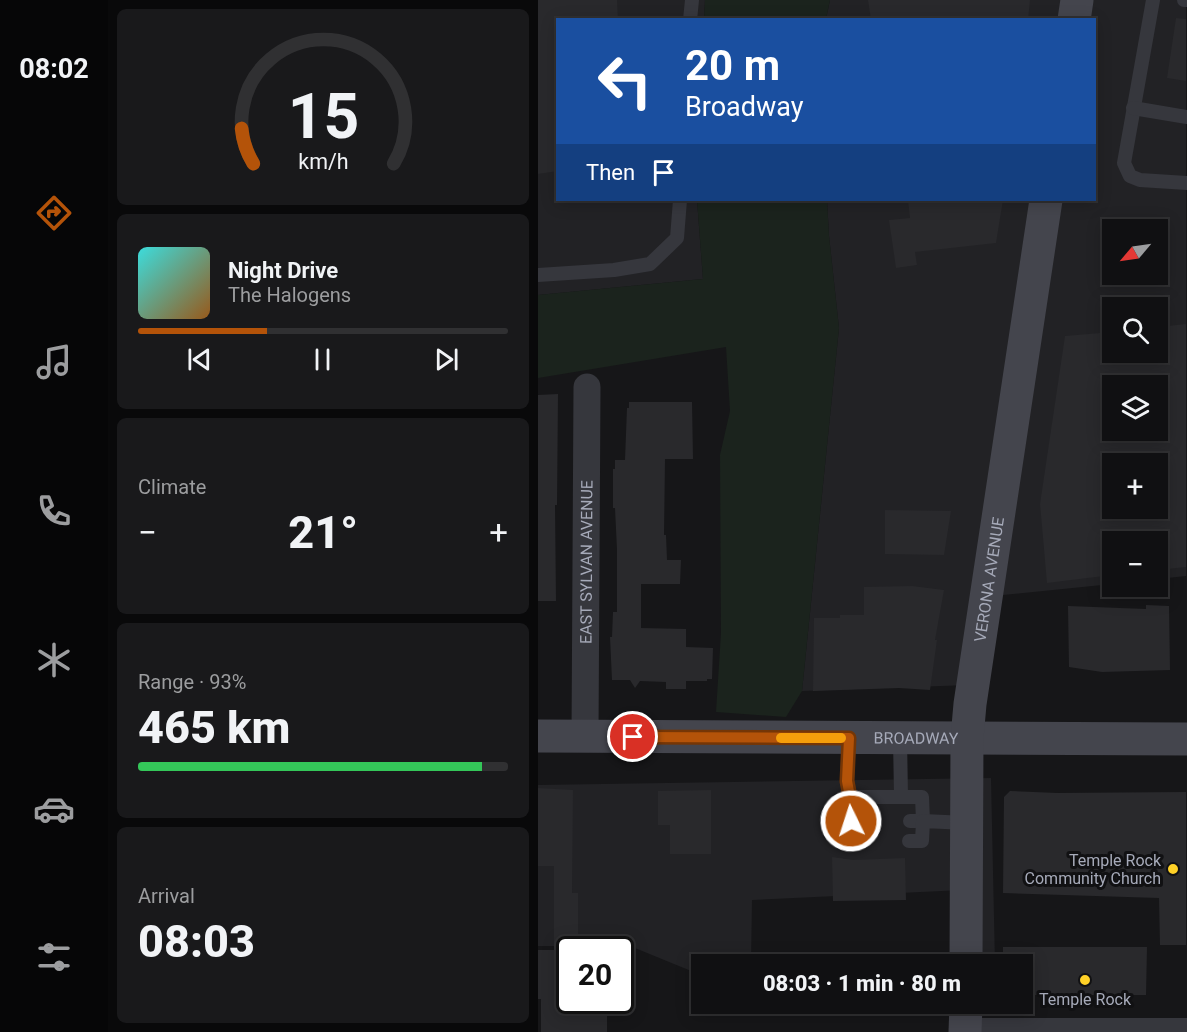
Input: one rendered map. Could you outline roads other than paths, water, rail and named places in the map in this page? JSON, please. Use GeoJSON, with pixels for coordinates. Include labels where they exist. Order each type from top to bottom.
{"type":"FeatureCollection","features":[{"type":"Feature","properties":{"kind":"street"},"geometry":{"type":"LineString","coordinates":[[1074,18],[1077,0]]}},
{"type":"Feature","properties":{"kind":"street","name":"VERONA AVENUE"},"geometry":{"type":"LineString","coordinates":[[966,954],[967,738],[970,700],[1046,201]]}},
{"type":"Feature","properties":{"kind":"street","name":"EAST SYLVAN AVENUE"},"geometry":{"type":"LineString","coordinates":[[585,736],[587,387]]}},
{"type":"Feature","properties":{"kind":"street","name":"BROADWAY"},"geometry":{"type":"LineString","coordinates":[[538,736],[1186,739]]}},
{"type":"Feature","properties":{"kind":"lane"},"geometry":{"type":"LineString","coordinates":[[690,18],[691,0]]}},
{"type":"Feature","properties":{"kind":"lane"},"geometry":{"type":"LineString","coordinates":[[1153,0],[1124,163],[1130,176],[1140,180],[1186,183]]}},
{"type":"Feature","properties":{"kind":"lane"},"geometry":{"type":"LineString","coordinates":[[1134,108],[1186,117]]}},
{"type":"Feature","properties":{"kind":"lane"},"geometry":{"type":"LineString","coordinates":[[538,274],[614,270],[650,264],[677,238],[680,201]]}},
{"type":"Feature","properties":{"kind":"lane"},"geometry":{"type":"LineString","coordinates":[[849,738],[847,781],[850,797],[851,841],[865,841]]}},
{"type":"Feature","properties":{"kind":"lane"},"geometry":{"type":"LineString","coordinates":[[900,738],[901,796]]}},
{"type":"Feature","properties":{"kind":"lane"},"geometry":{"type":"LineString","coordinates":[[850,797],[922,797],[916,821],[922,841],[909,841]]}},
{"type":"Feature","properties":{"kind":"lane"},"geometry":{"type":"LineString","coordinates":[[851,821],[865,821]]}},
{"type":"Feature","properties":{"kind":"lane"},"geometry":{"type":"LineString","coordinates":[[916,821],[967,823]]}},
{"type":"Feature","properties":{"kind":"lane"},"geometry":{"type":"LineString","coordinates":[[966,1020],[1186,1025]]}},
{"type":"Feature","properties":{"kind":"place","name":"Temple Rock Community Church"},"geometry":{"type":"Point","coordinates":[1173,869]}},
{"type":"Feature","properties":{"kind":"place","name":"Temple Rock"},"geometry":{"type":"Point","coordinates":[1085,980]}}]}
